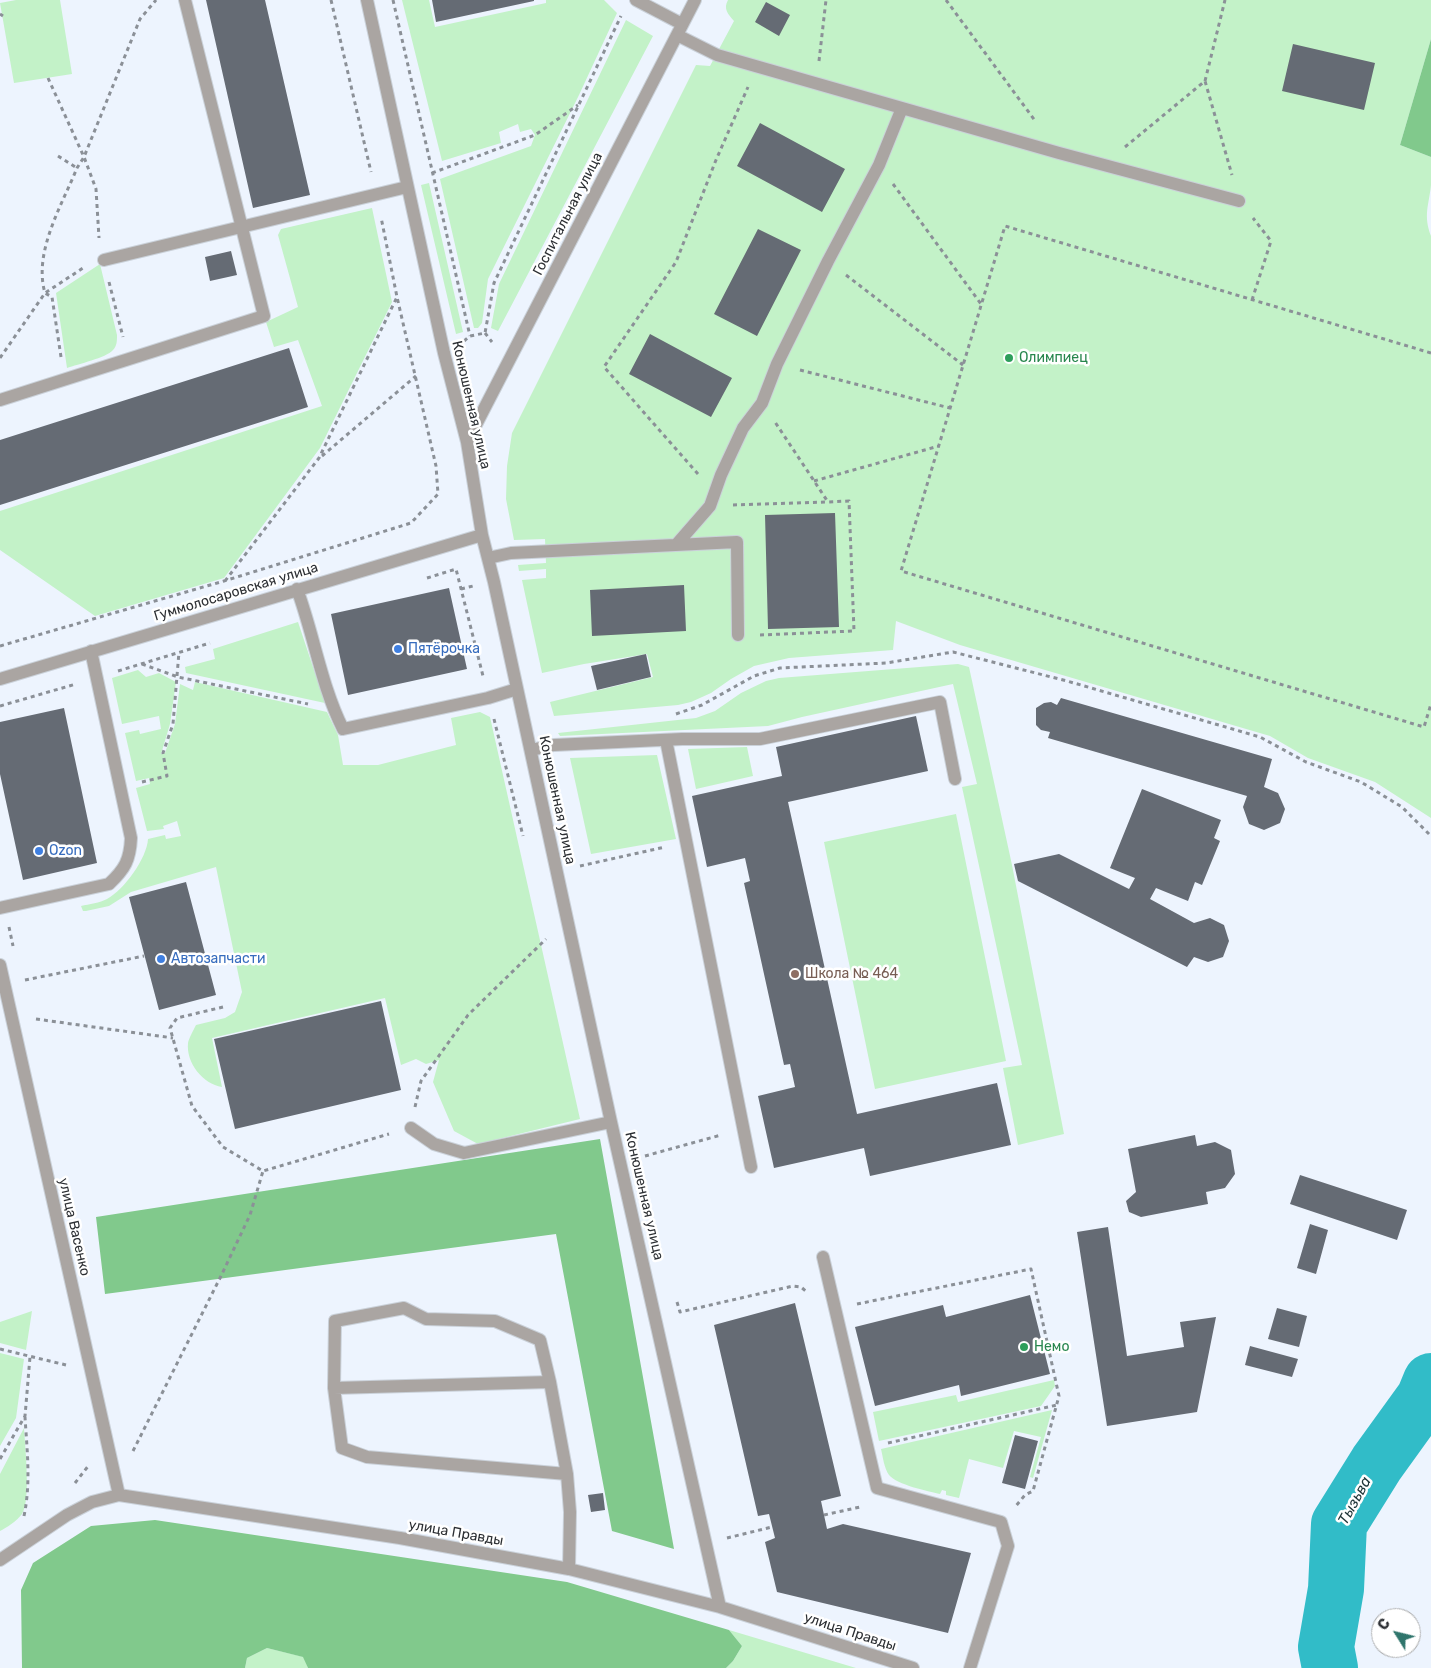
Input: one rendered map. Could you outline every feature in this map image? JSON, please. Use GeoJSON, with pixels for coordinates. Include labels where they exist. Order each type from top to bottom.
{"type":"FeatureCollection","features":[{"type":"Feature","properties":{"kind":"street"},"geometry":{"type":"LineString","coordinates":[[0,400],[264,316],[185,0]]}},
{"type":"Feature","properties":{"kind":"street","name":"Конюшенная улица"},"geometry":{"type":"LineString","coordinates":[[367,0],[444,353],[467,442],[482,535],[518,689],[611,1122],[720,1607]]}},
{"type":"Feature","properties":{"kind":"street"},"geometry":{"type":"LineString","coordinates":[[636,0],[716,55],[1239,201]]}},
{"type":"Feature","properties":{"kind":"street","name":"Госпитальная улица"},"geometry":{"type":"LineString","coordinates":[[467,442],[695,0]]}},
{"type":"Feature","properties":{"kind":"street"},"geometry":{"type":"LineString","coordinates":[[676,545],[712,500],[721,475],[743,428],[762,403],[777,364],[828,261],[880,165],[902,108]]}},
{"type":"Feature","properties":{"kind":"street"},"geometry":{"type":"LineString","coordinates":[[104,257],[241,228],[407,187]]}},
{"type":"Feature","properties":{"kind":"street","name":"Гуммолосаровская улица"},"geometry":{"type":"LineString","coordinates":[[0,679],[482,535]]}},
{"type":"Feature","properties":{"kind":"street"},"geometry":{"type":"LineString","coordinates":[[488,558],[511,553],[737,542],[738,636]]}},
{"type":"Feature","properties":{"kind":"street"},"geometry":{"type":"LineString","coordinates":[[297,589],[306,613],[333,710],[343,729],[488,698],[518,689]]}},
{"type":"Feature","properties":{"kind":"street"},"geometry":{"type":"LineString","coordinates":[[0,908],[109,884],[120,873],[128,860],[131,838],[91,651]]}},
{"type":"Feature","properties":{"kind":"street"},"geometry":{"type":"LineString","coordinates":[[531,750],[554,745],[666,740],[760,739],[940,702],[955,779]]}},
{"type":"Feature","properties":{"kind":"street"},"geometry":{"type":"LineString","coordinates":[[666,740],[751,1168]]}},
{"type":"Feature","properties":{"kind":"street","name":"улица Васенко"},"geometry":{"type":"LineString","coordinates":[[0,965],[119,1495]]}},
{"type":"Feature","properties":{"kind":"street"},"geometry":{"type":"LineString","coordinates":[[411,1128],[434,1144],[464,1153],[611,1122]]}},
{"type":"Feature","properties":{"kind":"street"},"geometry":{"type":"LineString","coordinates":[[822,1256],[877,1488],[1001,1522],[1008,1546],[970,1668]]}},
{"type":"Feature","properties":{"kind":"street"},"geometry":{"type":"LineString","coordinates":[[567,1474],[367,1457],[342,1448],[334,1388],[335,1321],[404,1308],[426,1319],[495,1320],[540,1340],[550,1382],[567,1474],[570,1512],[569,1569]]}},
{"type":"Feature","properties":{"kind":"street"},"geometry":{"type":"LineString","coordinates":[[334,1388],[550,1382]]}},
{"type":"Feature","properties":{"kind":"street","name":"улица Правды"},"geometry":{"type":"LineString","coordinates":[[0,1560],[67,1515],[92,1502],[119,1495],[400,1538],[569,1569],[720,1607],[913,1668]]}},
{"type":"Feature","properties":{"kind":"path"},"geometry":{"type":"LineString","coordinates":[[64,380],[52,297],[45,293],[42,284],[45,246],[140,20],[156,0]]}},
{"type":"Feature","properties":{"kind":"path"},"geometry":{"type":"LineString","coordinates":[[0,646],[224,581],[411,523],[438,494],[436,466],[331,0]]}},
{"type":"Feature","properties":{"kind":"path"},"geometry":{"type":"LineString","coordinates":[[393,0],[470,336],[485,333]]}},
{"type":"Feature","properties":{"kind":"path"},"geometry":{"type":"LineString","coordinates":[[819,64],[826,0]]}},
{"type":"Feature","properties":{"kind":"path"},"geometry":{"type":"LineString","coordinates":[[946,0],[1041,128]]}},
{"type":"Feature","properties":{"kind":"path"},"geometry":{"type":"LineString","coordinates":[[1225,0],[1205,81],[1239,201],[1271,241],[1252,300]]}},
{"type":"Feature","properties":{"kind":"path"},"geometry":{"type":"LineString","coordinates":[[492,342],[485,333],[494,283],[624,9]]}},
{"type":"Feature","properties":{"kind":"path"},"geometry":{"type":"LineString","coordinates":[[738,636],[854,631],[849,501],[712,500],[604,367],[676,262],[716,160],[756,67]]}},
{"type":"Feature","properties":{"kind":"path"},"geometry":{"type":"LineString","coordinates":[[48,78],[84,157],[96,189],[99,247],[104,257],[128,360]]}},
{"type":"Feature","properties":{"kind":"path"},"geometry":{"type":"LineString","coordinates":[[1103,164],[1205,81]]}},
{"type":"Feature","properties":{"kind":"path"},"geometry":{"type":"LineString","coordinates":[[432,173],[535,135],[579,104]]}},
{"type":"Feature","properties":{"kind":"path"},"geometry":{"type":"LineString","coordinates":[[58,156],[77,168]]}},
{"type":"Feature","properties":{"kind":"path"},"geometry":{"type":"LineString","coordinates":[[880,165],[982,304]]}},
{"type":"Feature","properties":{"kind":"path"},"geometry":{"type":"LineString","coordinates":[[1431,353],[1004,226],[901,571],[1424,727],[1431,704]]}},
{"type":"Feature","properties":{"kind":"path"},"geometry":{"type":"LineString","coordinates":[[0,358],[45,293],[104,257]]}},
{"type":"Feature","properties":{"kind":"path"},"geometry":{"type":"LineString","coordinates":[[828,261],[963,365]]}},
{"type":"Feature","properties":{"kind":"path"},"geometry":{"type":"LineString","coordinates":[[224,581],[319,458],[397,297]]}},
{"type":"Feature","properties":{"kind":"path"},"geometry":{"type":"LineString","coordinates":[[777,364],[950,408]]}},
{"type":"Feature","properties":{"kind":"path"},"geometry":{"type":"LineString","coordinates":[[319,458],[416,376]]}},
{"type":"Feature","properties":{"kind":"path"},"geometry":{"type":"LineString","coordinates":[[762,403],[828,502]]}},
{"type":"Feature","properties":{"kind":"path"},"geometry":{"type":"LineString","coordinates":[[814,482],[939,446]]}},
{"type":"Feature","properties":{"kind":"path"},"geometry":{"type":"LineString","coordinates":[[419,580],[456,569],[524,840]]}},
{"type":"Feature","properties":{"kind":"path"},"geometry":{"type":"LineString","coordinates":[[461,589],[476,586]]}},
{"type":"Feature","properties":{"kind":"path"},"geometry":{"type":"LineString","coordinates":[[0,706],[215,641]]}},
{"type":"Feature","properties":{"kind":"path"},"geometry":{"type":"LineString","coordinates":[[120,788],[167,776],[163,753],[173,724],[179,652]]}},
{"type":"Feature","properties":{"kind":"path"},"geometry":{"type":"LineString","coordinates":[[668,715],[678,714],[702,705],[754,676],[780,668],[886,663],[953,652],[1067,681],[1260,737],[1306,762],[1361,782],[1402,807],[1431,836]]}},
{"type":"Feature","properties":{"kind":"path"},"geometry":{"type":"LineString","coordinates":[[141,664],[178,677],[333,710]]}},
{"type":"Feature","properties":{"kind":"path"},"geometry":{"type":"LineString","coordinates":[[580,866],[687,842]]}},
{"type":"Feature","properties":{"kind":"path"},"geometry":{"type":"LineString","coordinates":[[544,930],[548,948]]}},
{"type":"Feature","properties":{"kind":"path"},"geometry":{"type":"LineString","coordinates":[[223,1007],[177,1018],[170,1028],[192,1106],[222,1147],[263,1172],[411,1128],[421,1081],[462,1022],[546,939]]}},
{"type":"Feature","properties":{"kind":"path"},"geometry":{"type":"LineString","coordinates":[[21,981],[144,956]]}},
{"type":"Feature","properties":{"kind":"path"},"geometry":{"type":"LineString","coordinates":[[30,1018],[173,1038]]}},
{"type":"Feature","properties":{"kind":"path"},"geometry":{"type":"LineString","coordinates":[[644,1156],[744,1129]]}},
{"type":"Feature","properties":{"kind":"path"},"geometry":{"type":"LineString","coordinates":[[132,1452],[250,1215],[263,1172]]}},
{"type":"Feature","properties":{"kind":"path"},"geometry":{"type":"LineString","coordinates":[[835,1310],[1032,1269],[1059,1396],[1033,1491],[1025,1495],[1001,1522]]}},
{"type":"Feature","properties":{"kind":"path"},"geometry":{"type":"LineString","coordinates":[[0,1349],[67,1365]]}},
{"type":"Feature","properties":{"kind":"path"},"geometry":{"type":"LineString","coordinates":[[64,1355],[69,1374]]}},
{"type":"Feature","properties":{"kind":"path"},"geometry":{"type":"LineString","coordinates":[[30,1356],[25,1416],[28,1488],[24,1519],[32,1513]]}},
{"type":"Feature","properties":{"kind":"path"},"geometry":{"type":"LineString","coordinates":[[867,1448],[1057,1405]]}},
{"type":"Feature","properties":{"kind":"path"},"geometry":{"type":"LineString","coordinates":[[0,1459],[25,1416]]}},
{"type":"Feature","properties":{"kind":"path"},"geometry":{"type":"LineString","coordinates":[[70,1487],[78,1481],[90,1463]]}},
{"type":"Feature","properties":{"kind":"path"},"geometry":{"type":"LineString","coordinates":[[824,1515],[860,1506]]}},
{"type":"Feature","properties":{"kind":"path"},"geometry":{"type":"LineString","coordinates":[[706,1544],[772,1527]]}},
{"type":"Feature","properties":{"kind":"green space"},"geometry":{"type":"Polygon","coordinates":[[[16,0],[60,0],[72,74],[14,83],[0,3],[16,0]]]}},
{"type":"Feature","properties":{"kind":"green space"},"geometry":{"type":"Polygon","coordinates":[[[402,0],[429,0],[435,27],[546,3],[546,0],[604,0],[617,13],[579,95],[488,279],[482,323],[478,328],[474,328],[440,179],[531,146],[535,135],[531,129],[520,132],[518,124],[499,132],[501,143],[442,161],[402,0]]]}},
{"type":"Feature","properties":{"kind":"green space","name":"Олимпиец"},"geometry":{"type":"Polygon","coordinates":[[[728,0],[1431,0],[1431,39],[1400,145],[1431,157],[1431,185],[1427,222],[1431,236],[1431,818],[1375,782],[1308,758],[1270,736],[960,645],[896,621],[893,650],[789,658],[754,666],[711,693],[691,702],[678,705],[554,716],[550,702],[653,677],[647,654],[542,673],[522,580],[546,578],[546,569],[519,571],[518,565],[546,563],[545,539],[514,540],[506,499],[507,466],[512,433],[696,65],[710,66],[734,21],[726,9],[728,0]]]}},
{"type":"Feature","properties":{"kind":"green space"},"geometry":{"type":"Polygon","coordinates":[[[626,20],[653,36],[498,331],[491,328],[499,284],[626,20]]]}},
{"type":"Feature","properties":{"kind":"green space"},"geometry":{"type":"Polygon","coordinates":[[[1431,39],[1431,157],[1400,145],[1431,39]]]}},
{"type":"Feature","properties":{"kind":"green space"},"geometry":{"type":"Polygon","coordinates":[[[429,183],[463,332],[456,334],[421,185],[429,183]]]}},
{"type":"Feature","properties":{"kind":"green space"},"geometry":{"type":"Polygon","coordinates":[[[372,208],[392,302],[320,448],[224,578],[95,616],[0,550],[0,511],[322,406],[298,340],[274,347],[266,322],[298,307],[278,235],[281,229],[372,208]]]}},
{"type":"Feature","properties":{"kind":"green space"},"geometry":{"type":"Polygon","coordinates":[[[100,264],[117,335],[116,345],[113,350],[104,356],[67,368],[56,293],[100,264]]]}},
{"type":"Feature","properties":{"kind":"green space"},"geometry":{"type":"Polygon","coordinates":[[[298,622],[325,703],[186,673],[185,667],[215,659],[213,649],[298,622]]]}},
{"type":"Feature","properties":{"kind":"green space"},"geometry":{"type":"Polygon","coordinates":[[[958,664],[969,667],[1012,865],[1064,1134],[1018,1145],[1003,1068],[1022,1065],[962,787],[977,784],[953,684],[768,726],[560,736],[558,733],[696,718],[715,711],[741,693],[766,681],[779,678],[958,664]]]}},
{"type":"Feature","properties":{"kind":"green space"},"geometry":{"type":"Polygon","coordinates":[[[138,670],[146,677],[159,673],[176,682],[170,724],[161,754],[165,753],[175,724],[180,684],[193,690],[195,682],[327,712],[338,735],[343,765],[378,765],[456,745],[451,718],[480,712],[490,717],[580,1119],[478,1144],[454,1131],[433,1082],[439,1060],[426,1064],[416,1059],[401,1065],[385,998],[212,1038],[222,1087],[208,1082],[202,1077],[193,1065],[188,1051],[191,1034],[196,1025],[225,1018],[235,1012],[242,992],[216,867],[131,892],[109,906],[83,911],[81,906],[104,900],[114,895],[134,873],[144,855],[148,839],[165,835],[166,839],[181,836],[177,821],[163,826],[164,829],[147,831],[136,788],[150,784],[149,778],[136,781],[125,733],[139,730],[140,734],[161,729],[159,716],[122,724],[112,678],[138,670]]]}},
{"type":"Feature","properties":{"kind":"green space"},"geometry":{"type":"Polygon","coordinates":[[[747,747],[753,776],[696,789],[688,749],[747,747]]]}},
{"type":"Feature","properties":{"kind":"green space"},"geometry":{"type":"Polygon","coordinates":[[[657,755],[676,839],[591,854],[570,758],[657,755]]]}},
{"type":"Feature","properties":{"kind":"green space"},"geometry":{"type":"Polygon","coordinates":[[[956,814],[1006,1061],[875,1089],[824,842],[956,814]]]}},
{"type":"Feature","properties":{"kind":"green space"},"geometry":{"type":"Polygon","coordinates":[[[600,1139],[674,1549],[612,1531],[556,1234],[105,1294],[96,1217],[600,1139]]]}},
{"type":"Feature","properties":{"kind":"green space"},"geometry":{"type":"Polygon","coordinates":[[[32,1311],[26,1350],[0,1343],[0,1322],[32,1311]]]}},
{"type":"Feature","properties":{"kind":"green space"},"geometry":{"type":"Polygon","coordinates":[[[0,1353],[24,1359],[16,1418],[0,1446],[0,1353]]]}},
{"type":"Feature","properties":{"kind":"green space"},"geometry":{"type":"Polygon","coordinates":[[[1054,1380],[1055,1386],[1041,1406],[879,1441],[873,1412],[956,1395],[958,1402],[1054,1380]]]}},
{"type":"Feature","properties":{"kind":"green space"},"geometry":{"type":"Polygon","coordinates":[[[1052,1410],[1033,1478],[1030,1477],[1041,1437],[1014,1431],[1003,1468],[969,1459],[959,1498],[946,1495],[946,1491],[942,1490],[940,1494],[905,1485],[893,1479],[886,1469],[881,1449],[1052,1410]]]}},
{"type":"Feature","properties":{"kind":"green space"},"geometry":{"type":"Polygon","coordinates":[[[24,1428],[27,1473],[25,1507],[17,1519],[0,1531],[0,1474],[24,1428]]]}},
{"type":"Feature","properties":{"kind":"green space"},"geometry":{"type":"Polygon","coordinates":[[[155,1520],[567,1582],[729,1630],[742,1646],[733,1661],[726,1668],[308,1668],[303,1657],[267,1648],[247,1658],[245,1668],[22,1668],[21,1590],[33,1563],[91,1526],[155,1520]]]}},
{"type":"Feature","properties":{"kind":"green space"},"geometry":{"type":"Polygon","coordinates":[[[729,1630],[856,1668],[726,1668],[733,1661],[742,1646],[729,1630]]]}},
{"type":"Feature","properties":{"kind":"green space"},"geometry":{"type":"Polygon","coordinates":[[[267,1648],[304,1657],[308,1668],[245,1668],[247,1658],[267,1648]]]}},
{"type":"Feature","properties":{"kind":"building"},"geometry":{"type":"Polygon","coordinates":[[[206,0],[265,0],[310,195],[253,208],[206,0]]]}},
{"type":"Feature","properties":{"kind":"building"},"geometry":{"type":"Polygon","coordinates":[[[432,0],[534,0],[534,1],[436,22],[432,0]]]}},
{"type":"Feature","properties":{"kind":"building"},"geometry":{"type":"Polygon","coordinates":[[[766,2],[790,15],[779,36],[755,22],[766,2]]]}},
{"type":"Feature","properties":{"kind":"building"},"geometry":{"type":"Polygon","coordinates":[[[1293,44],[1375,63],[1364,110],[1282,91],[1293,44]]]}},
{"type":"Feature","properties":{"kind":"building"},"geometry":{"type":"Polygon","coordinates":[[[760,123],[845,169],[822,212],[737,166],[760,123]]]}},
{"type":"Feature","properties":{"kind":"building"},"geometry":{"type":"Polygon","coordinates":[[[758,229],[801,250],[757,336],[714,314],[758,229]]]}},
{"type":"Feature","properties":{"kind":"building"},"geometry":{"type":"Polygon","coordinates":[[[231,251],[237,275],[210,281],[205,257],[231,251]]]}},
{"type":"Feature","properties":{"kind":"building"},"geometry":{"type":"Polygon","coordinates":[[[650,334],[732,378],[711,417],[629,374],[650,334]]]}},
{"type":"Feature","properties":{"kind":"building"},"geometry":{"type":"Polygon","coordinates":[[[289,348],[308,407],[0,505],[0,440],[289,348]]]}},
{"type":"Feature","properties":{"kind":"building"},"geometry":{"type":"Polygon","coordinates":[[[835,513],[839,627],[768,629],[765,515],[835,513]]]}},
{"type":"Feature","properties":{"kind":"building"},"geometry":{"type":"Polygon","coordinates":[[[684,585],[686,631],[592,636],[590,590],[684,585]]]}},
{"type":"Feature","properties":{"kind":"building"},"geometry":{"type":"Polygon","coordinates":[[[449,588],[467,669],[348,695],[331,614],[449,588]]]}},
{"type":"Feature","properties":{"kind":"building"},"geometry":{"type":"Polygon","coordinates":[[[646,654],[651,677],[597,690],[591,666],[646,654]]]}},
{"type":"Feature","properties":{"kind":"building"},"geometry":{"type":"Polygon","coordinates":[[[1061,698],[1272,759],[1264,787],[1278,793],[1285,809],[1280,823],[1264,830],[1249,824],[1243,807],[1247,796],[1048,738],[1050,732],[1041,730],[1036,725],[1036,708],[1044,703],[1051,702],[1057,705],[1061,698]]]}},
{"type":"Feature","properties":{"kind":"building"},"geometry":{"type":"Polygon","coordinates":[[[64,708],[97,863],[23,880],[0,774],[0,722],[64,708]]]}},
{"type":"Feature","properties":{"kind":"building","name":"Школа № 464"},"geometry":{"type":"Polygon","coordinates":[[[916,716],[928,771],[788,802],[857,1114],[997,1083],[1011,1145],[870,1176],[864,1148],[774,1168],[758,1096],[795,1087],[790,1064],[784,1065],[744,883],[750,881],[745,858],[707,867],[692,796],[782,776],[776,747],[916,716]]]}},
{"type":"Feature","properties":{"kind":"building"},"geometry":{"type":"Polygon","coordinates":[[[1142,789],[1221,820],[1214,838],[1220,841],[1202,885],[1195,882],[1188,901],[1156,888],[1150,899],[1194,923],[1210,918],[1224,925],[1229,941],[1223,957],[1208,962],[1194,957],[1187,967],[1018,881],[1014,864],[1059,854],[1129,889],[1135,878],[1110,868],[1142,789]]]}},
{"type":"Feature","properties":{"kind":"building"},"geometry":{"type":"Polygon","coordinates":[[[186,882],[216,995],[159,1010],[129,897],[186,882]]]}},
{"type":"Feature","properties":{"kind":"building"},"geometry":{"type":"Polygon","coordinates":[[[381,1001],[401,1090],[235,1129],[214,1039],[381,1001]]]}},
{"type":"Feature","properties":{"kind":"building"},"geometry":{"type":"Polygon","coordinates":[[[1195,1135],[1197,1146],[1215,1142],[1231,1150],[1235,1174],[1225,1188],[1206,1192],[1208,1204],[1141,1217],[1129,1212],[1126,1201],[1136,1192],[1128,1149],[1195,1135]]]}},
{"type":"Feature","properties":{"kind":"building"},"geometry":{"type":"Polygon","coordinates":[[[1300,1175],[1407,1210],[1397,1240],[1290,1204],[1300,1175]]]}},
{"type":"Feature","properties":{"kind":"building"},"geometry":{"type":"Polygon","coordinates":[[[1310,1224],[1328,1230],[1316,1274],[1297,1268],[1310,1224]]]}},
{"type":"Feature","properties":{"kind":"building"},"geometry":{"type":"Polygon","coordinates":[[[1108,1227],[1127,1356],[1184,1347],[1180,1322],[1216,1317],[1197,1412],[1107,1426],[1077,1232],[1108,1227]]]}},
{"type":"Feature","properties":{"kind":"building"},"geometry":{"type":"Polygon","coordinates":[[[1030,1295],[1050,1374],[961,1396],[959,1385],[875,1406],[855,1327],[943,1305],[946,1317],[1030,1295]]]}},
{"type":"Feature","properties":{"kind":"building"},"geometry":{"type":"Polygon","coordinates":[[[795,1303],[841,1496],[821,1501],[827,1529],[843,1524],[971,1553],[948,1633],[777,1592],[765,1542],[775,1538],[769,1514],[758,1516],[714,1325],[795,1303]]]}},
{"type":"Feature","properties":{"kind":"building"},"geometry":{"type":"Polygon","coordinates":[[[1277,1308],[1307,1316],[1299,1347],[1268,1339],[1277,1308]]]}},
{"type":"Feature","properties":{"kind":"building"},"geometry":{"type":"Polygon","coordinates":[[[1250,1346],[1298,1359],[1292,1377],[1245,1365],[1250,1346]]]}},
{"type":"Feature","properties":{"kind":"building"},"geometry":{"type":"Polygon","coordinates":[[[1015,1435],[1038,1441],[1025,1489],[1002,1483],[1015,1435]]]}},
{"type":"Feature","properties":{"kind":"building"},"geometry":{"type":"Polygon","coordinates":[[[603,1493],[605,1510],[591,1512],[588,1495],[603,1493]]]}},
{"type":"Feature","properties":{"kind":"waterway","name":"Тызьва"},"geometry":{"type":"LineString","coordinates":[[1330,1668],[1326,1647],[1336,1589],[1339,1524],[1377,1463],[1424,1398],[1431,1381]]}},
{"type":"Feature","properties":{"kind":"place","name":"Олимпиец"},"geometry":{"type":"Point","coordinates":[1009,358]}},
{"type":"Feature","properties":{"kind":"place","name":"Пятёрочка"},"geometry":{"type":"Point","coordinates":[398,649]}},
{"type":"Feature","properties":{"kind":"place","name":"Ozon"},"geometry":{"type":"Point","coordinates":[39,851]}},
{"type":"Feature","properties":{"kind":"place","name":"Автозапчасти"},"geometry":{"type":"Point","coordinates":[161,959]}},
{"type":"Feature","properties":{"kind":"place","name":"Школа № 464"},"geometry":{"type":"Point","coordinates":[795,974]}},
{"type":"Feature","properties":{"kind":"place","name":"Немо"},"geometry":{"type":"Point","coordinates":[1024,1347]}}]}
